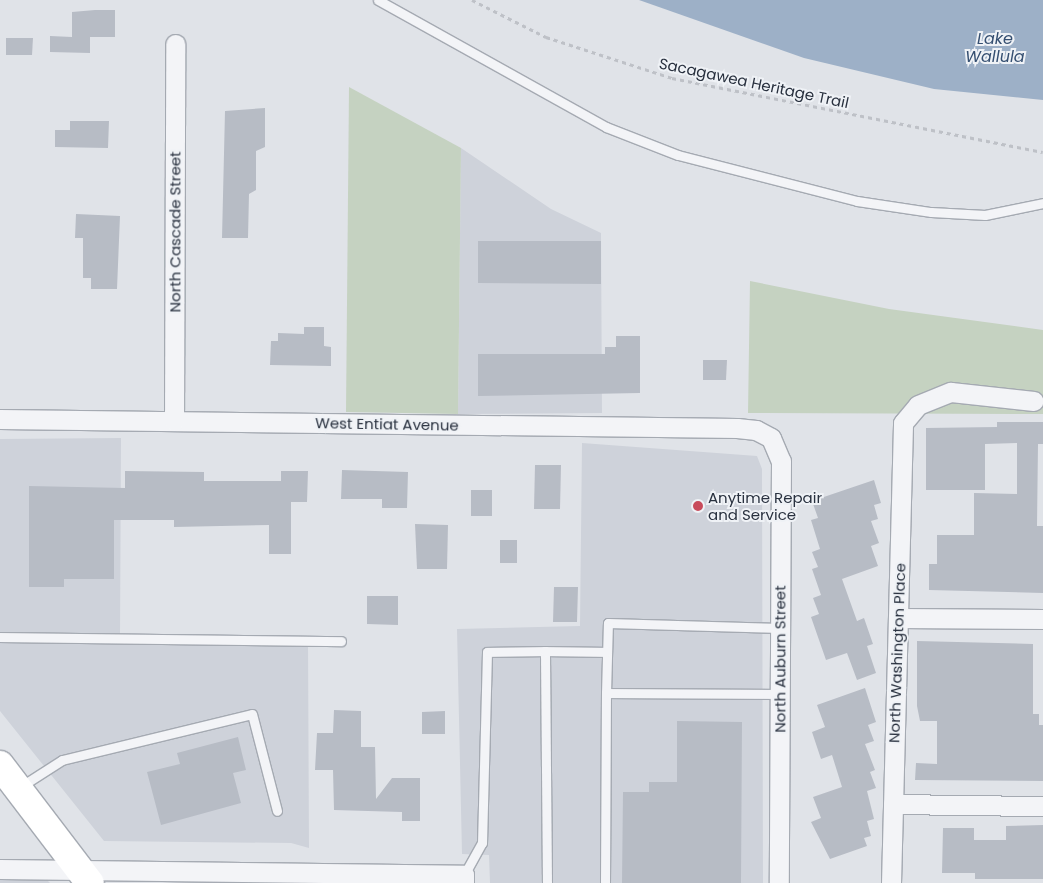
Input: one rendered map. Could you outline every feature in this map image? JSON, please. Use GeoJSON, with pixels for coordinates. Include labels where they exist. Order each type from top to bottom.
{"type":"FeatureCollection","features":[{"type":"Feature","properties":{"kind":"main road"},"geometry":{"type":"LineString","coordinates":[[0,765],[85,876]]}},
{"type":"Feature","properties":{"kind":"street","name":"North Cascade Street"},"geometry":{"type":"LineString","coordinates":[[174,421],[175,44]]}},
{"type":"Feature","properties":{"kind":"street","name":"North Washington Place"},"geometry":{"type":"LineString","coordinates":[[891,883],[903,423],[918,405],[951,392],[1034,401]]}},
{"type":"Feature","properties":{"kind":"street","name":"West Entiat Avenue"},"geometry":{"type":"LineString","coordinates":[[0,419],[737,428],[756,430],[771,438]]}},
{"type":"Feature","properties":{"kind":"street","name":"North Auburn Street"},"geometry":{"type":"LineString","coordinates":[[771,438],[780,461],[779,883]]}},
{"type":"Feature","properties":{"kind":"street"},"geometry":{"type":"LineString","coordinates":[[898,618],[1043,619]]}},
{"type":"Feature","properties":{"kind":"street"},"geometry":{"type":"LineString","coordinates":[[893,804],[1043,806]]}},
{"type":"Feature","properties":{"kind":"street"},"geometry":{"type":"LineString","coordinates":[[0,869],[85,876],[464,879]]}},
{"type":"Feature","properties":{"kind":"lane"},"geometry":{"type":"LineString","coordinates":[[378,0],[606,126],[678,155],[857,201],[931,212],[985,215],[1043,203]]}},
{"type":"Feature","properties":{"kind":"lane"},"geometry":{"type":"LineString","coordinates":[[605,883],[608,623],[780,628]]}},
{"type":"Feature","properties":{"kind":"lane"},"geometry":{"type":"LineString","coordinates":[[0,637],[342,641]]}},
{"type":"Feature","properties":{"kind":"lane"},"geometry":{"type":"LineString","coordinates":[[545,651],[547,883]]}},
{"type":"Feature","properties":{"kind":"lane"},"geometry":{"type":"LineString","coordinates":[[464,879],[482,843],[487,652],[607,652]]}},
{"type":"Feature","properties":{"kind":"lane"},"geometry":{"type":"LineString","coordinates":[[606,693],[780,694]]}},
{"type":"Feature","properties":{"kind":"lane"},"geometry":{"type":"LineString","coordinates":[[18,789],[62,760],[252,714],[276,811]]}},
{"type":"Feature","properties":{"kind":"path","name":"Sacagawea Heritage Trail"},"geometry":{"type":"LineString","coordinates":[[472,0],[546,36],[672,78],[1043,152]]}},
{"type":"Feature","properties":{"kind":"shaded area"},"geometry":{"type":"Polygon","coordinates":[[[461,148],[551,209],[601,233],[602,413],[458,414],[461,148]]]}},
{"type":"Feature","properties":{"kind":"shaded area"},"geometry":{"type":"Polygon","coordinates":[[[121,438],[120,639],[308,641],[309,848],[291,843],[104,841],[0,711],[0,439],[121,438]]]}},
{"type":"Feature","properties":{"kind":"shaded area"},"geometry":{"type":"Polygon","coordinates":[[[582,443],[757,456],[762,469],[763,883],[490,883],[489,855],[462,854],[457,629],[580,626],[582,443]]]}},
{"type":"Feature","properties":{"kind":"shaded area"},"geometry":{"type":"Polygon","coordinates":[[[0,878],[47,880],[50,883],[0,883],[0,878]]]}},
{"type":"Feature","properties":{"kind":"green space"},"geometry":{"type":"Polygon","coordinates":[[[349,87],[461,148],[458,414],[346,412],[349,87]]]}},
{"type":"Feature","properties":{"kind":"green space"},"geometry":{"type":"Polygon","coordinates":[[[750,281],[889,309],[1043,330],[1043,414],[748,413],[750,281]]]}},
{"type":"Feature","properties":{"kind":"water","name":"Lake Wallula"},"geometry":{"type":"Polygon","coordinates":[[[639,0],[1043,0],[1043,100],[934,89],[804,58],[639,0]]]}},
{"type":"Feature","properties":{"kind":"building"},"geometry":{"type":"Polygon","coordinates":[[[115,10],[115,37],[90,37],[90,53],[50,52],[50,36],[72,37],[72,12],[115,10]]]}},
{"type":"Feature","properties":{"kind":"building"},"geometry":{"type":"Polygon","coordinates":[[[6,38],[33,38],[32,55],[6,55],[6,38]]]}},
{"type":"Feature","properties":{"kind":"building"},"geometry":{"type":"Polygon","coordinates":[[[265,108],[265,147],[256,151],[256,190],[249,194],[248,238],[222,238],[225,111],[265,108]]]}},
{"type":"Feature","properties":{"kind":"building"},"geometry":{"type":"Polygon","coordinates":[[[70,121],[109,121],[108,148],[55,147],[55,130],[70,130],[70,121]]]}},
{"type":"Feature","properties":{"kind":"building"},"geometry":{"type":"Polygon","coordinates":[[[76,214],[120,216],[117,289],[91,289],[91,278],[83,278],[83,238],[75,238],[76,214]]]}},
{"type":"Feature","properties":{"kind":"building"},"geometry":{"type":"Polygon","coordinates":[[[478,241],[601,241],[601,284],[478,283],[478,241]]]}},
{"type":"Feature","properties":{"kind":"building"},"geometry":{"type":"Polygon","coordinates":[[[304,327],[324,327],[324,346],[331,347],[331,366],[270,365],[271,341],[278,341],[278,333],[304,334],[304,327]]]}},
{"type":"Feature","properties":{"kind":"building"},"geometry":{"type":"Polygon","coordinates":[[[616,336],[640,336],[640,393],[478,396],[478,354],[605,354],[605,347],[616,347],[616,336]]]}},
{"type":"Feature","properties":{"kind":"building"},"geometry":{"type":"Polygon","coordinates":[[[703,360],[727,360],[726,380],[703,380],[703,360]]]}},
{"type":"Feature","properties":{"kind":"building"},"geometry":{"type":"Polygon","coordinates":[[[997,422],[1043,422],[1043,444],[1038,444],[1037,526],[1043,526],[1043,593],[929,590],[929,564],[937,564],[937,535],[974,535],[974,493],[1017,494],[1017,443],[985,444],[985,490],[926,490],[926,428],[997,427],[997,422]]]}},
{"type":"Feature","properties":{"kind":"building"},"geometry":{"type":"Polygon","coordinates":[[[535,465],[561,465],[560,509],[534,509],[535,465]]]}},
{"type":"Feature","properties":{"kind":"building"},"geometry":{"type":"Polygon","coordinates":[[[342,470],[408,472],[407,508],[382,508],[382,499],[341,499],[342,470]]]}},
{"type":"Feature","properties":{"kind":"building"},"geometry":{"type":"Polygon","coordinates":[[[125,471],[204,472],[204,481],[281,481],[281,471],[308,471],[307,502],[291,502],[291,554],[269,554],[269,525],[174,527],[174,520],[114,520],[114,579],[64,579],[64,587],[29,587],[29,486],[125,488],[125,471]]]}},
{"type":"Feature","properties":{"kind":"building"},"geometry":{"type":"Polygon","coordinates":[[[874,480],[881,503],[874,505],[878,519],[871,521],[879,543],[871,546],[878,566],[842,579],[857,621],[864,618],[873,644],[867,646],[876,673],[857,680],[847,653],[826,660],[811,617],[819,614],[813,598],[821,595],[812,569],[818,567],[812,552],[820,549],[811,520],[818,518],[812,501],[874,480]]]}},
{"type":"Feature","properties":{"kind":"building"},"geometry":{"type":"Polygon","coordinates":[[[471,490],[492,490],[492,516],[471,516],[471,490]]]}},
{"type":"Feature","properties":{"kind":"building"},"geometry":{"type":"Polygon","coordinates":[[[415,524],[448,525],[447,569],[417,569],[415,524]]]}},
{"type":"Feature","properties":{"kind":"building"},"geometry":{"type":"Polygon","coordinates":[[[500,540],[517,540],[517,563],[500,563],[500,540]]]}},
{"type":"Feature","properties":{"kind":"building"},"geometry":{"type":"Polygon","coordinates":[[[554,587],[578,587],[577,622],[553,622],[554,587]]]}},
{"type":"Feature","properties":{"kind":"building"},"geometry":{"type":"Polygon","coordinates":[[[367,596],[398,596],[398,625],[367,624],[367,596]]]}},
{"type":"Feature","properties":{"kind":"building"},"geometry":{"type":"Polygon","coordinates":[[[917,641],[1033,644],[1033,714],[1039,714],[1039,725],[1043,725],[1043,781],[915,780],[916,763],[937,764],[937,721],[920,721],[917,706],[917,641]]]}},
{"type":"Feature","properties":{"kind":"building"},"geometry":{"type":"Polygon","coordinates":[[[865,688],[876,722],[868,725],[874,741],[865,744],[875,770],[870,772],[876,788],[867,791],[874,819],[867,821],[871,836],[864,838],[867,846],[830,859],[811,822],[821,818],[813,797],[842,787],[832,755],[821,759],[812,732],[825,727],[817,705],[865,688]]]}},
{"type":"Feature","properties":{"kind":"building"},"geometry":{"type":"Polygon","coordinates":[[[334,710],[361,711],[361,747],[375,747],[376,799],[392,778],[420,778],[420,821],[402,821],[402,812],[334,810],[333,770],[315,770],[317,733],[333,733],[334,710]]]}},
{"type":"Feature","properties":{"kind":"building"},"geometry":{"type":"Polygon","coordinates":[[[445,711],[445,734],[422,734],[422,712],[445,711]]]}},
{"type":"Feature","properties":{"kind":"building"},"geometry":{"type":"Polygon","coordinates":[[[677,721],[742,722],[741,883],[622,883],[623,792],[649,792],[649,782],[677,782],[677,721]]]}},
{"type":"Feature","properties":{"kind":"building"},"geometry":{"type":"Polygon","coordinates":[[[238,737],[246,770],[233,773],[241,803],[161,825],[147,772],[180,764],[177,753],[238,737]]]}},
{"type":"Feature","properties":{"kind":"building"},"geometry":{"type":"Polygon","coordinates":[[[1043,825],[1043,879],[975,879],[975,873],[942,873],[943,828],[974,828],[974,840],[1006,840],[1006,826],[1043,825]]]}},
{"type":"Feature","properties":{"kind":"place","name":"Anytime Repair and Service"},"geometry":{"type":"Point","coordinates":[698,506]}}]}
